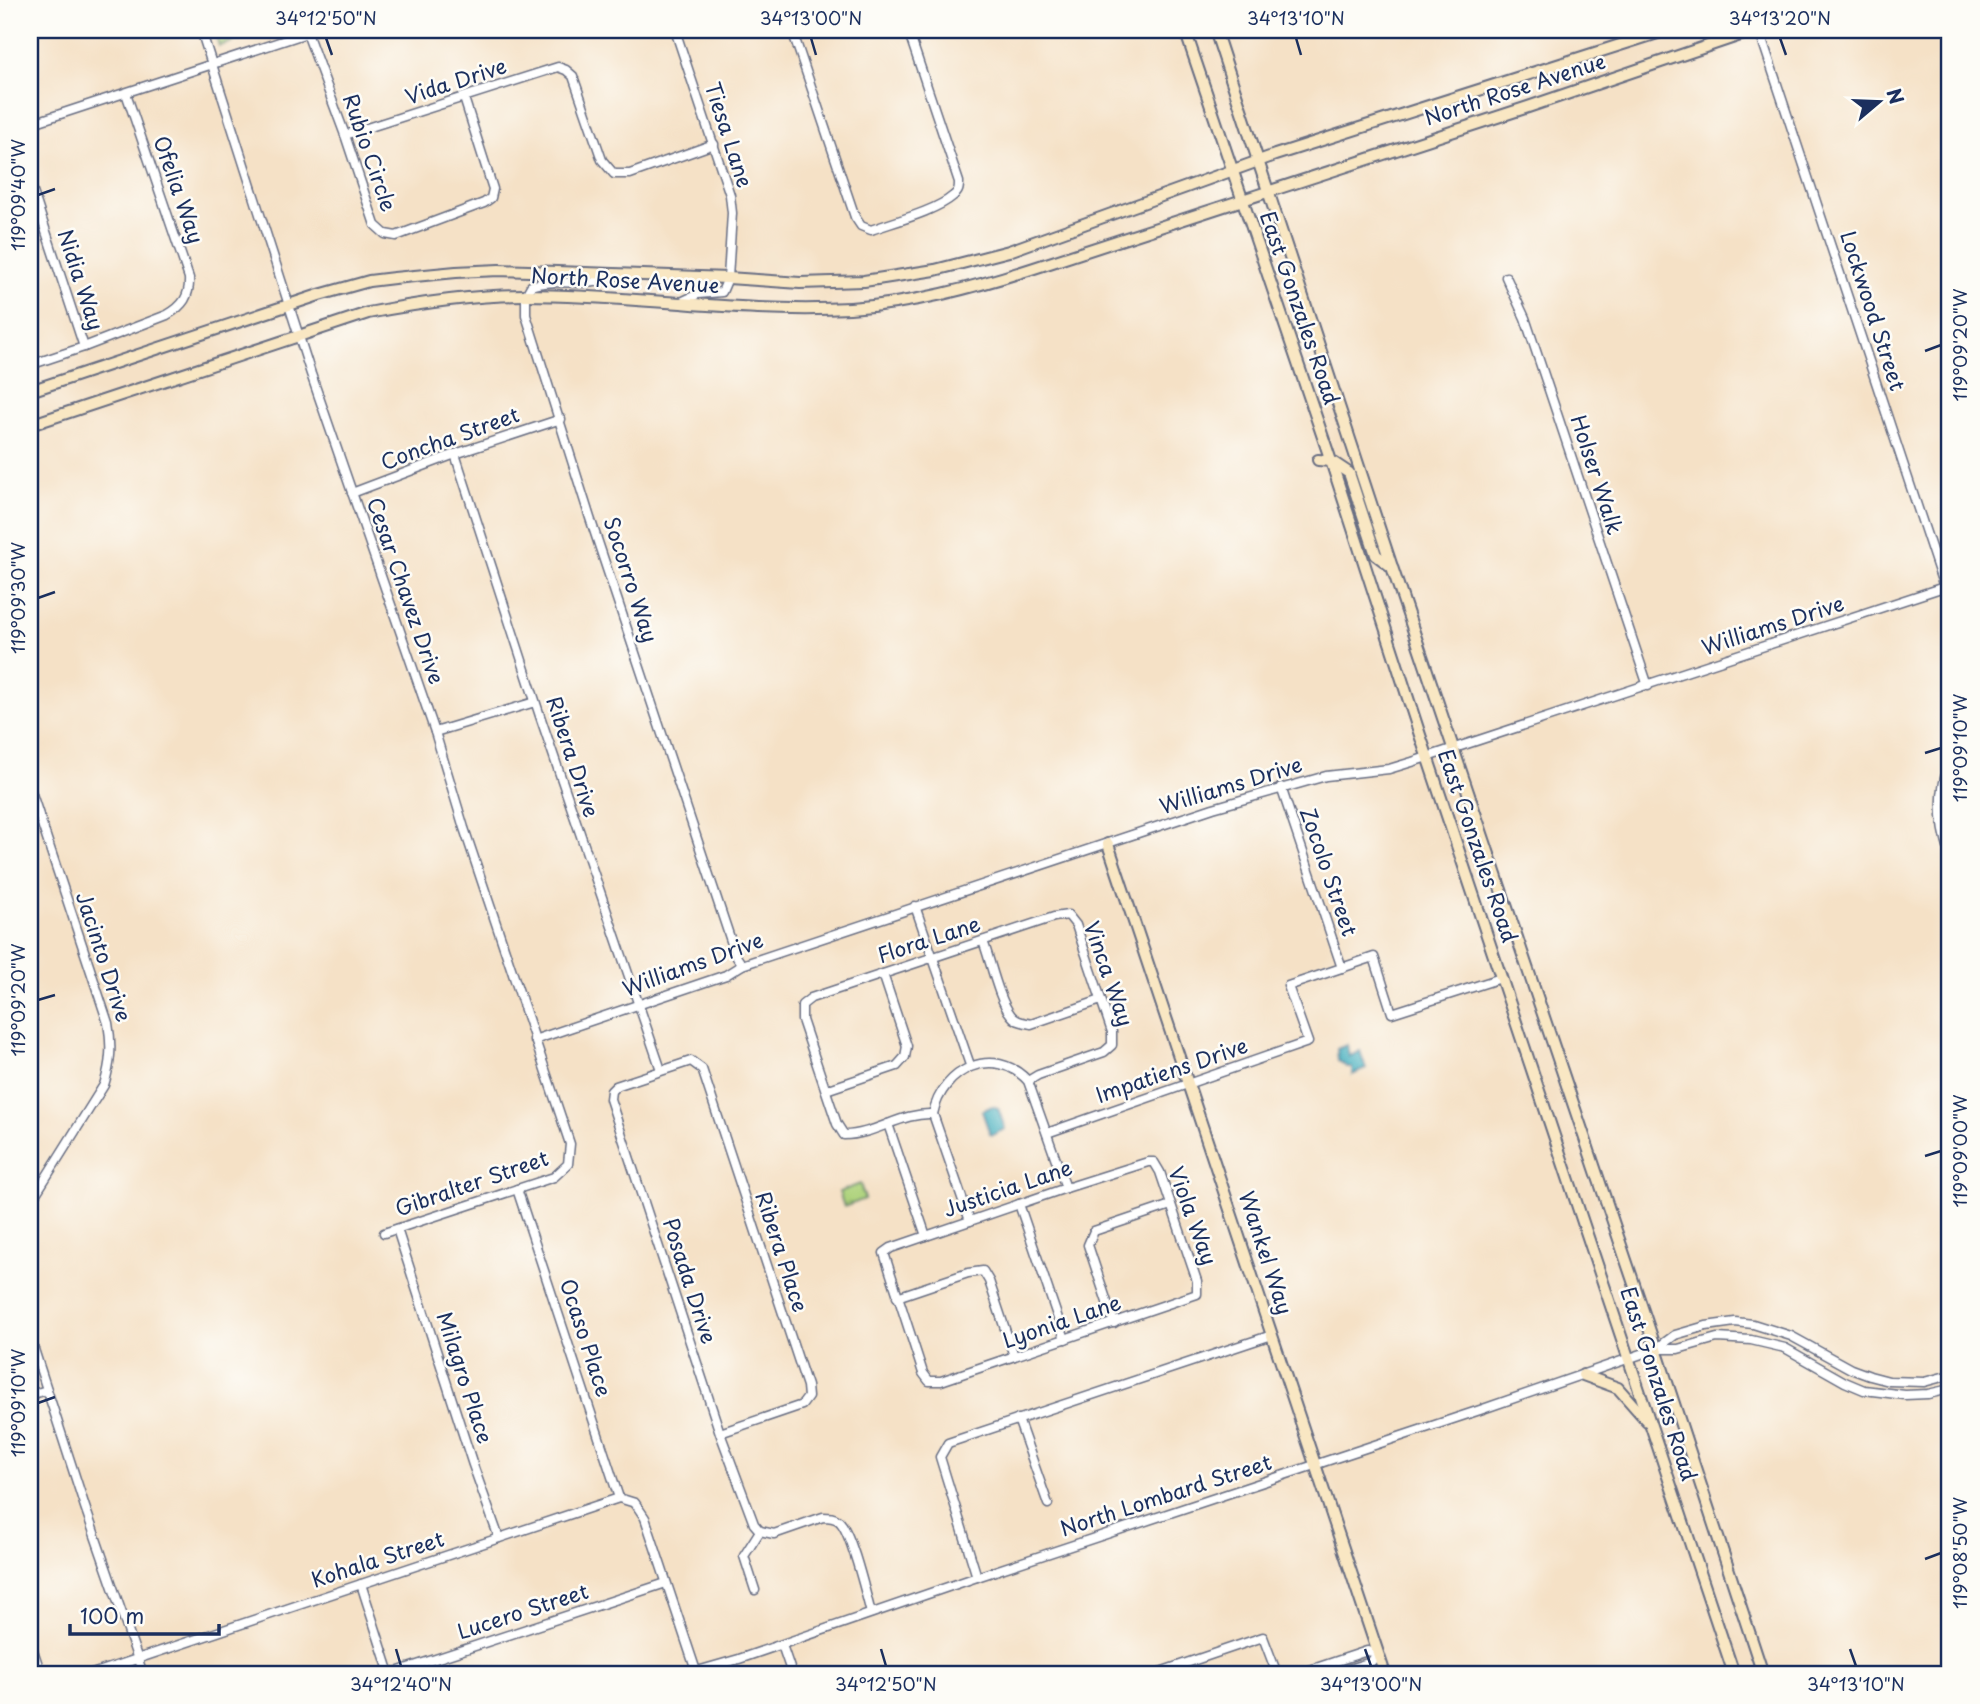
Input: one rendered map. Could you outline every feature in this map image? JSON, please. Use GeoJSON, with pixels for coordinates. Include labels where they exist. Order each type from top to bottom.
{"type":"FeatureCollection","features":[{"type":"Feature","properties":{"kind":"main road","name":"East Gonzales Road"},"geometry":{"type":"LineString","coordinates":[[1185,30],[1734,1674]]}},
{"type":"Feature","properties":{"kind":"main road","name":"East Gonzales Road"},"geometry":{"type":"LineString","coordinates":[[1215,30],[1763,1674]]}},
{"type":"Feature","properties":{"kind":"main road","name":"North Rose Avenue"},"geometry":{"type":"LineString","coordinates":[[30,391],[288,304],[369,281],[499,270],[800,283],[851,281],[935,270],[1009,251],[1275,155],[1667,30]]}},
{"type":"Feature","properties":{"kind":"main road","name":"North Rose Avenue"},"geometry":{"type":"LineString","coordinates":[[30,425],[368,313],[469,296],[526,295],[784,309],[830,309],[956,291],[1002,279],[1757,30]]}},
{"type":"Feature","properties":{"kind":"main road"},"geometry":{"type":"LineString","coordinates":[[1318,460],[1331,461],[1349,473],[1376,555],[1392,567]]}},
{"type":"Feature","properties":{"kind":"main road","name":"Wankel Way"},"geometry":{"type":"LineString","coordinates":[[1108,844],[1385,1674]]}},
{"type":"Feature","properties":{"kind":"main road"},"geometry":{"type":"LineString","coordinates":[[1583,1375],[1618,1388],[1652,1427]]}},
{"type":"Feature","properties":{"kind":"street","name":"Cesar Chavez Drive"},"geometry":{"type":"LineString","coordinates":[[201,30],[298,335],[435,732],[464,828],[570,1144],[568,1164]]}},
{"type":"Feature","properties":{"kind":"street","name":"Tiesa Lane"},"geometry":{"type":"LineString","coordinates":[[675,30],[725,174],[732,204],[728,278]]}},
{"type":"Feature","properties":{"kind":"street"},"geometry":{"type":"LineString","coordinates":[[792,30],[853,214],[861,226],[871,230],[939,205],[959,190],[959,182],[908,30]]}},
{"type":"Feature","properties":{"kind":"street","name":"Lockwood Street"},"geometry":{"type":"LineString","coordinates":[[1757,30],[1950,605]]}},
{"type":"Feature","properties":{"kind":"street"},"geometry":{"type":"LineString","coordinates":[[30,124],[312,31]]}},
{"type":"Feature","properties":{"kind":"street","name":"Rubio Circle"},"geometry":{"type":"LineString","coordinates":[[312,31],[375,225],[385,234],[396,236],[491,198],[493,189],[464,98]]}},
{"type":"Feature","properties":{"kind":"street","name":"Vida Drive"},"geometry":{"type":"LineString","coordinates":[[345,135],[558,67],[573,76],[602,160],[614,174],[631,174],[714,144]]}},
{"type":"Feature","properties":{"kind":"street","name":"Ofelia Way"},"geometry":{"type":"LineString","coordinates":[[84,347],[167,315],[179,308],[190,287],[126,93]]}},
{"type":"Feature","properties":{"kind":"street","name":"Nidia Way"},"geometry":{"type":"LineString","coordinates":[[30,183],[84,347]]}},
{"type":"Feature","properties":{"kind":"street"},"geometry":{"type":"LineString","coordinates":[[526,295],[531,286],[538,284],[603,283],[614,275]]}},
{"type":"Feature","properties":{"kind":"street","name":"Holser Walk"},"geometry":{"type":"LineString","coordinates":[[1506,277],[1525,318],[1648,685]]}},
{"type":"Feature","properties":{"kind":"street"},"geometry":{"type":"LineString","coordinates":[[680,302],[698,294],[722,292],[728,278]]}},
{"type":"Feature","properties":{"kind":"street","name":"Socorro Way"},"geometry":{"type":"LineString","coordinates":[[526,295],[526,315],[561,419],[590,518],[736,956],[742,965]]}},
{"type":"Feature","properties":{"kind":"street"},"geometry":{"type":"LineString","coordinates":[[30,365],[84,347]]}},
{"type":"Feature","properties":{"kind":"street","name":"Concha Street"},"geometry":{"type":"LineString","coordinates":[[352,493],[455,454],[561,419]]}},
{"type":"Feature","properties":{"kind":"street","name":"Ribera Drive"},"geometry":{"type":"LineString","coordinates":[[455,454],[661,1070]]}},
{"type":"Feature","properties":{"kind":"street","name":"Williams Drive"},"geometry":{"type":"LineString","coordinates":[[534,1040],[726,975],[742,965],[1213,808],[1335,774],[1390,769],[1944,587]]}},
{"type":"Feature","properties":{"kind":"street"},"geometry":{"type":"LineString","coordinates":[[435,732],[536,702]]}},
{"type":"Feature","properties":{"kind":"street"},"geometry":{"type":"LineString","coordinates":[[1950,762],[1941,803],[1942,823],[1950,854]]}},
{"type":"Feature","properties":{"kind":"street","name":"Zocolo Street"},"geometry":{"type":"LineString","coordinates":[[1281,788],[1342,968],[1374,957],[1392,1013],[1502,978]]}},
{"type":"Feature","properties":{"kind":"street","name":"Jacinto Drive"},"geometry":{"type":"LineString","coordinates":[[30,789],[108,1023],[112,1044],[104,1085],[30,1203]]}},
{"type":"Feature","properties":{"kind":"street"},"geometry":{"type":"LineString","coordinates":[[915,906],[971,1065]]}},
{"type":"Feature","properties":{"kind":"street","name":"Flora Lane"},"geometry":{"type":"LineString","coordinates":[[826,1090],[802,1020],[802,1007],[811,998],[1054,917],[1068,915],[1070,918]]}},
{"type":"Feature","properties":{"kind":"street","name":"Vinca Way"},"geometry":{"type":"LineString","coordinates":[[1028,1081],[1104,1052],[1112,1045],[1112,1032],[1076,925],[1070,918]]}},
{"type":"Feature","properties":{"kind":"street"},"geometry":{"type":"LineString","coordinates":[[984,941],[1004,1001],[1011,1016],[1019,1022],[1031,1024],[1101,1000]]}},
{"type":"Feature","properties":{"kind":"street","name":"Impatiens Drive"},"geometry":{"type":"LineString","coordinates":[[1047,1133],[1308,1042],[1288,986],[1342,968]]}},
{"type":"Feature","properties":{"kind":"street"},"geometry":{"type":"LineString","coordinates":[[883,974],[907,1046],[905,1057],[897,1066],[826,1090],[844,1135],[856,1135],[919,1113],[933,1114]]}},
{"type":"Feature","properties":{"kind":"street","name":"Ribera Place"},"geometry":{"type":"LineString","coordinates":[[661,1070],[691,1062],[702,1069],[807,1386],[808,1397],[802,1405],[720,1433]]}},
{"type":"Feature","properties":{"kind":"street"},"geometry":{"type":"LineString","coordinates":[[970,1221],[933,1114],[946,1084],[959,1071],[971,1065],[1001,1065],[1020,1072],[1028,1081],[1066,1188]]}},
{"type":"Feature","properties":{"kind":"street","name":"Posada Drive"},"geometry":{"type":"LineString","coordinates":[[661,1070],[616,1086],[611,1091],[610,1099],[720,1433],[754,1524],[760,1531]]}},
{"type":"Feature","properties":{"kind":"street"},"geometry":{"type":"LineString","coordinates":[[888,1124],[926,1236]]}},
{"type":"Feature","properties":{"kind":"street","name":"Justicia Lane"},"geometry":{"type":"LineString","coordinates":[[897,1297],[884,1255],[891,1248],[1148,1162]]}},
{"type":"Feature","properties":{"kind":"street","name":"Viola Way"},"geometry":{"type":"LineString","coordinates":[[1148,1162],[1154,1162],[1160,1172],[1198,1281],[1197,1288]]}},
{"type":"Feature","properties":{"kind":"street","name":"Gibralter Street"},"geometry":{"type":"LineString","coordinates":[[384,1233],[554,1177],[568,1164]]}},
{"type":"Feature","properties":{"kind":"street","name":"Ocaso Place"},"geometry":{"type":"LineString","coordinates":[[517,1189],[619,1498]]}},
{"type":"Feature","properties":{"kind":"street"},"geometry":{"type":"LineString","coordinates":[[1019,1204],[1065,1339]]}},
{"type":"Feature","properties":{"kind":"street"},"geometry":{"type":"LineString","coordinates":[[1114,1323],[1088,1245],[1094,1231],[1171,1205]]}},
{"type":"Feature","properties":{"kind":"street","name":"Milagro Place"},"geometry":{"type":"LineString","coordinates":[[397,1228],[499,1538]]}},
{"type":"Feature","properties":{"kind":"street"},"geometry":{"type":"LineString","coordinates":[[897,1297],[968,1273],[983,1271],[989,1281],[1014,1356]]}},
{"type":"Feature","properties":{"kind":"street","name":"Lyonia Lane"},"geometry":{"type":"LineString","coordinates":[[897,1297],[923,1373],[929,1381],[941,1381],[1197,1294],[1197,1288]]}},
{"type":"Feature","properties":{"kind":"street"},"geometry":{"type":"LineString","coordinates":[[1656,1349],[1675,1335],[1706,1326],[1735,1322],[1752,1324],[1791,1336],[1851,1369],[1889,1381],[1924,1382],[1950,1375]]}},
{"type":"Feature","properties":{"kind":"street"},"geometry":{"type":"LineString","coordinates":[[977,1577],[940,1457],[948,1443],[1272,1335]]}},
{"type":"Feature","properties":{"kind":"street"},"geometry":{"type":"LineString","coordinates":[[30,1337],[144,1674]]}},
{"type":"Feature","properties":{"kind":"street"},"geometry":{"type":"LineString","coordinates":[[1656,1349],[1678,1349],[1717,1338],[1751,1340],[1785,1348],[1844,1382],[1864,1390],[1905,1395],[1950,1389]]}},
{"type":"Feature","properties":{"kind":"street","name":"North Lombard Street"},"geometry":{"type":"LineString","coordinates":[[687,1674],[782,1645],[1656,1349]]}},
{"type":"Feature","properties":{"kind":"street"},"geometry":{"type":"LineString","coordinates":[[30,1395],[47,1390]]}},
{"type":"Feature","properties":{"kind":"street"},"geometry":{"type":"LineString","coordinates":[[1018,1419],[1048,1504]]}},
{"type":"Feature","properties":{"kind":"street"},"geometry":{"type":"LineString","coordinates":[[619,1498],[635,1503],[645,1518],[696,1672]]}},
{"type":"Feature","properties":{"kind":"street","name":"Kohala Street"},"geometry":{"type":"LineString","coordinates":[[92,1674],[619,1498]]}},
{"type":"Feature","properties":{"kind":"street"},"geometry":{"type":"LineString","coordinates":[[755,1590],[744,1556],[760,1531],[774,1534],[823,1517],[831,1517],[840,1521],[847,1534],[871,1613]]}},
{"type":"Feature","properties":{"kind":"street","name":"Lucero Street"},"geometry":{"type":"LineString","coordinates":[[390,1674],[666,1583]]}},
{"type":"Feature","properties":{"kind":"street"},"geometry":{"type":"LineString","coordinates":[[361,1584],[390,1674]]}},
{"type":"Feature","properties":{"kind":"street"},"geometry":{"type":"LineString","coordinates":[[1154,1674],[1263,1637],[1277,1674]]}},
{"type":"Feature","properties":{"kind":"street"},"geometry":{"type":"LineString","coordinates":[[30,1641],[41,1674]]}},
{"type":"Feature","properties":{"kind":"street"},"geometry":{"type":"LineString","coordinates":[[782,1645],[792,1674]]}},
{"type":"Feature","properties":{"kind":"street"},"geometry":{"type":"LineString","coordinates":[[1298,1674],[1367,1651],[1378,1653],[1371,1662],[1333,1674]]}},
{"type":"Feature","properties":{"kind":"green space"},"geometry":{"type":"Polygon","coordinates":[[[214,30],[272,30],[219,46],[214,30]]]}},
{"type":"Feature","properties":{"kind":"green space"},"geometry":{"type":"Polygon","coordinates":[[[860,1184],[865,1199],[844,1207],[839,1192],[860,1184]]]}},
{"type":"Feature","properties":{"kind":"water"},"geometry":{"type":"Polygon","coordinates":[[[1347,1045],[1349,1057],[1360,1051],[1366,1069],[1352,1075],[1352,1067],[1347,1067],[1338,1060],[1337,1049],[1347,1045]]]}},
{"type":"Feature","properties":{"kind":"water"},"geometry":{"type":"Polygon","coordinates":[[[992,1106],[998,1108],[1005,1129],[992,1135],[982,1111],[992,1106]]]}}]}
